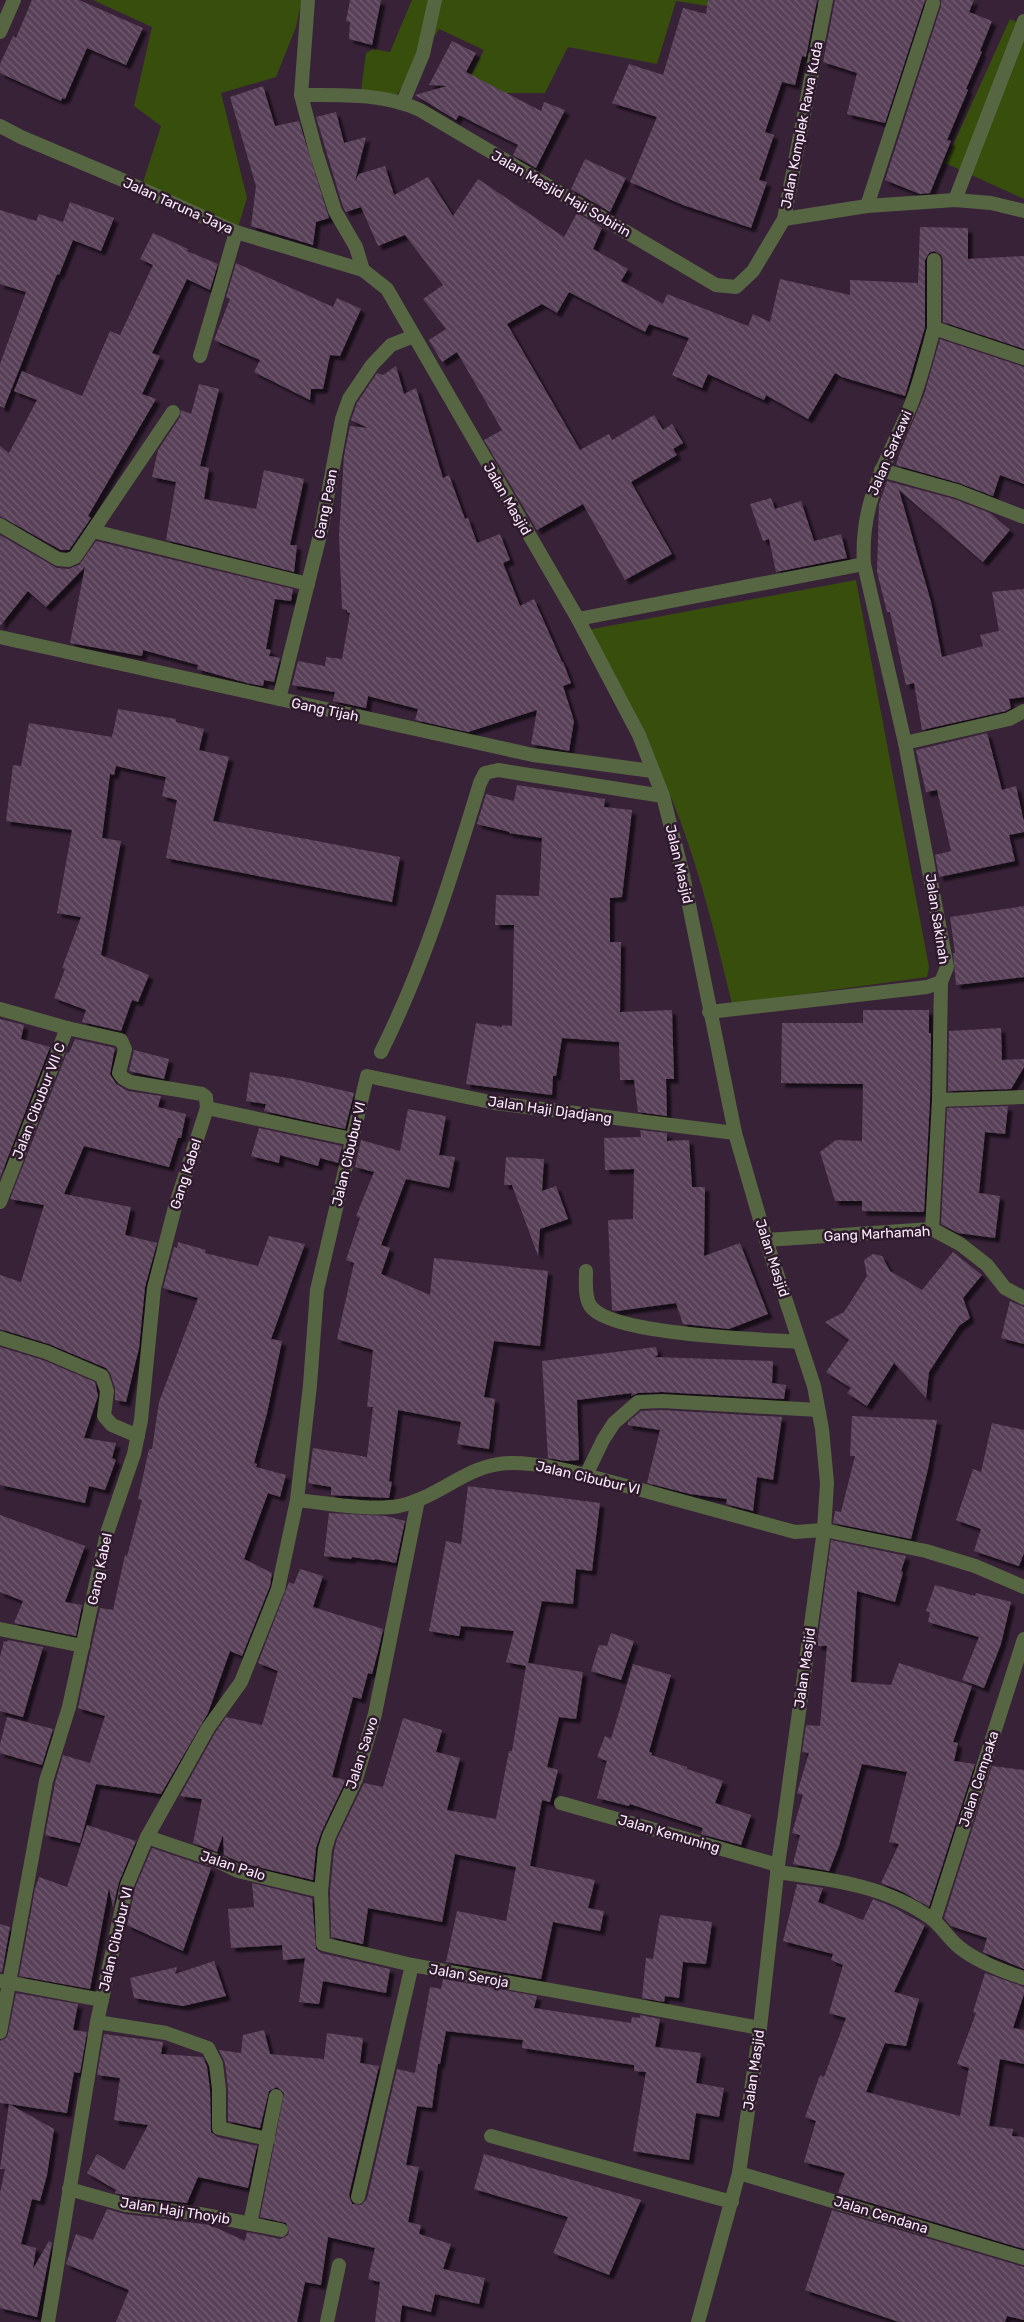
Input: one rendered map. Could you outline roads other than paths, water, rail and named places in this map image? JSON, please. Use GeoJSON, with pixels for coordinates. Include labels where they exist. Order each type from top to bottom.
{"type":"FeatureCollection","features":[{"type":"Feature","properties":{"kind":"street"},"geometry":{"type":"LineString","coordinates":[[0,32],[14,0]]}},
{"type":"Feature","properties":{"kind":"street"},"geometry":{"type":"LineString","coordinates":[[308,0],[302,94],[316,152],[335,211],[356,247],[363,270]]}},
{"type":"Feature","properties":{"kind":"street"},"geometry":{"type":"LineString","coordinates":[[403,102],[423,54],[435,0]]}},
{"type":"Feature","properties":{"kind":"street","name":"Jalan Komplek Rawa Kuda"},"geometry":{"type":"LineString","coordinates":[[826,0],[784,218],[867,206],[955,200],[991,203],[1024,211]]}},
{"type":"Feature","properties":{"kind":"street"},"geometry":{"type":"LineString","coordinates":[[867,206],[933,4]]}},
{"type":"Feature","properties":{"kind":"street"},"geometry":{"type":"LineString","coordinates":[[955,200],[1024,21]]}},
{"type":"Feature","properties":{"kind":"street","name":"Jalan Masjid Haji Sobirin"},"geometry":{"type":"LineString","coordinates":[[302,94],[357,95],[403,102],[420,110],[716,285],[736,287],[753,271],[784,218]]}},
{"type":"Feature","properties":{"kind":"street","name":"Jalan Taruna Jaya"},"geometry":{"type":"LineString","coordinates":[[0,126],[236,232],[363,270]]}},
{"type":"Feature","properties":{"kind":"street"},"geometry":{"type":"LineString","coordinates":[[200,356],[236,232]]}},
{"type":"Feature","properties":{"kind":"street","name":"Jalan Sarkawi"},"geometry":{"type":"LineString","coordinates":[[905,743],[864,564],[863,544],[869,504],[880,470],[909,410],[934,328],[934,260]]}},
{"type":"Feature","properties":{"kind":"street","name":"Jalan Masjid"},"geometry":{"type":"LineString","coordinates":[[363,270],[388,289],[578,619],[639,735],[662,796],[682,875],[735,1133],[766,1240],[814,1386],[826,1455],[827,1483],[824,1530],[777,1869],[760,2028],[739,2173],[698,2322]]}},
{"type":"Feature","properties":{"kind":"street"},"geometry":{"type":"LineString","coordinates":[[934,328],[1024,358]]}},
{"type":"Feature","properties":{"kind":"street","name":"Gang Pean"},"geometry":{"type":"LineString","coordinates":[[279,699],[321,531],[342,419],[349,399],[372,365],[392,345],[414,336]]}},
{"type":"Feature","properties":{"kind":"street"},"geometry":{"type":"LineString","coordinates":[[0,525],[58,559],[68,560],[75,557],[173,412]]}},
{"type":"Feature","properties":{"kind":"street"},"geometry":{"type":"LineString","coordinates":[[880,470],[957,491],[1024,517]]}},
{"type":"Feature","properties":{"kind":"street"},"geometry":{"type":"LineString","coordinates":[[93,531],[308,584]]}},
{"type":"Feature","properties":{"kind":"street"},"geometry":{"type":"LineString","coordinates":[[578,619],[864,564]]}},
{"type":"Feature","properties":{"kind":"street","name":"Gang Tijah"},"geometry":{"type":"LineString","coordinates":[[0,637],[533,756],[652,771]]}},
{"type":"Feature","properties":{"kind":"street"},"geometry":{"type":"LineString","coordinates":[[905,743],[1009,719],[1024,711]]}},
{"type":"Feature","properties":{"kind":"street","name":"Jalan Sakinah"},"geometry":{"type":"LineString","coordinates":[[709,1012],[927,987],[941,982],[947,967],[905,743]]}},
{"type":"Feature","properties":{"kind":"street"},"geometry":{"type":"LineString","coordinates":[[381,1052],[401,1012],[428,943],[480,783],[485,773],[498,770],[662,796]]}},
{"type":"Feature","properties":{"kind":"street"},"geometry":{"type":"LineString","coordinates":[[932,1229],[939,1100],[941,982]]}},
{"type":"Feature","properties":{"kind":"street"},"geometry":{"type":"LineString","coordinates":[[0,1009],[67,1028],[121,1040],[125,1048],[119,1073],[130,1082],[202,1094],[206,1097],[207,1108],[352,1139]]}},
{"type":"Feature","properties":{"kind":"street","name":"Jalan Cibubur VII C"},"geometry":{"type":"LineString","coordinates":[[0,1202],[67,1028]]}},
{"type":"Feature","properties":{"kind":"street","name":"Jalan Haji Djadjang"},"geometry":{"type":"LineString","coordinates":[[366,1076],[495,1103],[735,1133]]}},
{"type":"Feature","properties":{"kind":"street","name":"Jalan Cibubur VI"},"geometry":{"type":"LineString","coordinates":[[48,2322],[97,2022],[127,1885],[147,1837],[208,1728],[241,1682],[278,1589],[297,1500],[310,1385],[317,1290],[366,1076]]}},
{"type":"Feature","properties":{"kind":"street"},"geometry":{"type":"LineString","coordinates":[[939,1100],[1024,1097]]}},
{"type":"Feature","properties":{"kind":"street","name":"Gang Kabel"},"geometry":{"type":"LineString","coordinates":[[0,2032],[5,1983],[46,1781],[69,1707],[107,1533],[134,1454],[138,1436],[154,1288],[175,1206],[207,1108]]}},
{"type":"Feature","properties":{"kind":"street","name":"Gang Marhamah"},"geometry":{"type":"LineString","coordinates":[[766,1240],[932,1229],[960,1244],[987,1265],[1005,1288],[1024,1298]]}},
{"type":"Feature","properties":{"kind":"street"},"geometry":{"type":"LineString","coordinates":[[586,1271],[588,1304],[594,1310],[627,1324],[666,1332],[799,1342]]}},
{"type":"Feature","properties":{"kind":"street"},"geometry":{"type":"LineString","coordinates":[[0,1338],[46,1352],[102,1376],[107,1390],[104,1416],[112,1425],[138,1436]]}},
{"type":"Feature","properties":{"kind":"street"},"geometry":{"type":"LineString","coordinates":[[586,1475],[603,1440],[614,1423],[638,1402],[662,1401],[818,1410]]}},
{"type":"Feature","properties":{"kind":"street","name":"Jalan Cibubur VI"},"geometry":{"type":"LineString","coordinates":[[297,1500],[380,1507],[398,1506],[418,1500],[453,1483],[466,1473],[482,1468],[510,1463],[543,1466],[586,1475],[795,1532],[824,1530],[926,1551],[975,1566],[1024,1587]]}},
{"type":"Feature","properties":{"kind":"street","name":"Jalan Sawo"},"geometry":{"type":"LineString","coordinates":[[412,1965],[323,1944],[321,1891],[325,1849],[329,1836],[356,1779],[375,1714],[418,1500]]}},
{"type":"Feature","properties":{"kind":"street"},"geometry":{"type":"LineString","coordinates":[[0,1629],[83,1646]]}},
{"type":"Feature","properties":{"kind":"street","name":"Jalan Cempaka"},"geometry":{"type":"LineString","coordinates":[[934,1920],[1024,1638]]}},
{"type":"Feature","properties":{"kind":"street","name":"Jalan Kemuning"},"geometry":{"type":"LineString","coordinates":[[561,1803],[777,1869]]}},
{"type":"Feature","properties":{"kind":"street","name":"Jalan Palo"},"geometry":{"type":"LineString","coordinates":[[147,1837],[215,1860],[238,1871],[321,1891]]}},
{"type":"Feature","properties":{"kind":"street"},"geometry":{"type":"LineString","coordinates":[[777,1869],[833,1879],[905,1902],[934,1920],[960,1948],[981,1961],[1024,1978]]}},
{"type":"Feature","properties":{"kind":"street","name":"Jalan Seroja"},"geometry":{"type":"LineString","coordinates":[[358,2197],[412,1965],[760,2028]]}},
{"type":"Feature","properties":{"kind":"street"},"geometry":{"type":"LineString","coordinates":[[5,1983],[102,2000]]}},
{"type":"Feature","properties":{"kind":"street"},"geometry":{"type":"LineString","coordinates":[[97,2022],[166,2033],[208,2048],[216,2064],[219,2089],[219,2128],[268,2139]]}},
{"type":"Feature","properties":{"kind":"street"},"geometry":{"type":"LineString","coordinates":[[250,2224],[276,2096]]}},
{"type":"Feature","properties":{"kind":"street"},"geometry":{"type":"LineString","coordinates":[[491,2136],[732,2202]]}},
{"type":"Feature","properties":{"kind":"street","name":"Jalan Cendana"},"geometry":{"type":"LineString","coordinates":[[739,2173],[1024,2258]]}},
{"type":"Feature","properties":{"kind":"street","name":"Jalan Haji Thoyib"},"geometry":{"type":"LineString","coordinates":[[69,2189],[126,2205],[201,2214],[281,2230]]}},
{"type":"Feature","properties":{"kind":"street"},"geometry":{"type":"LineString","coordinates":[[327,2322],[339,2265]]}}]}
